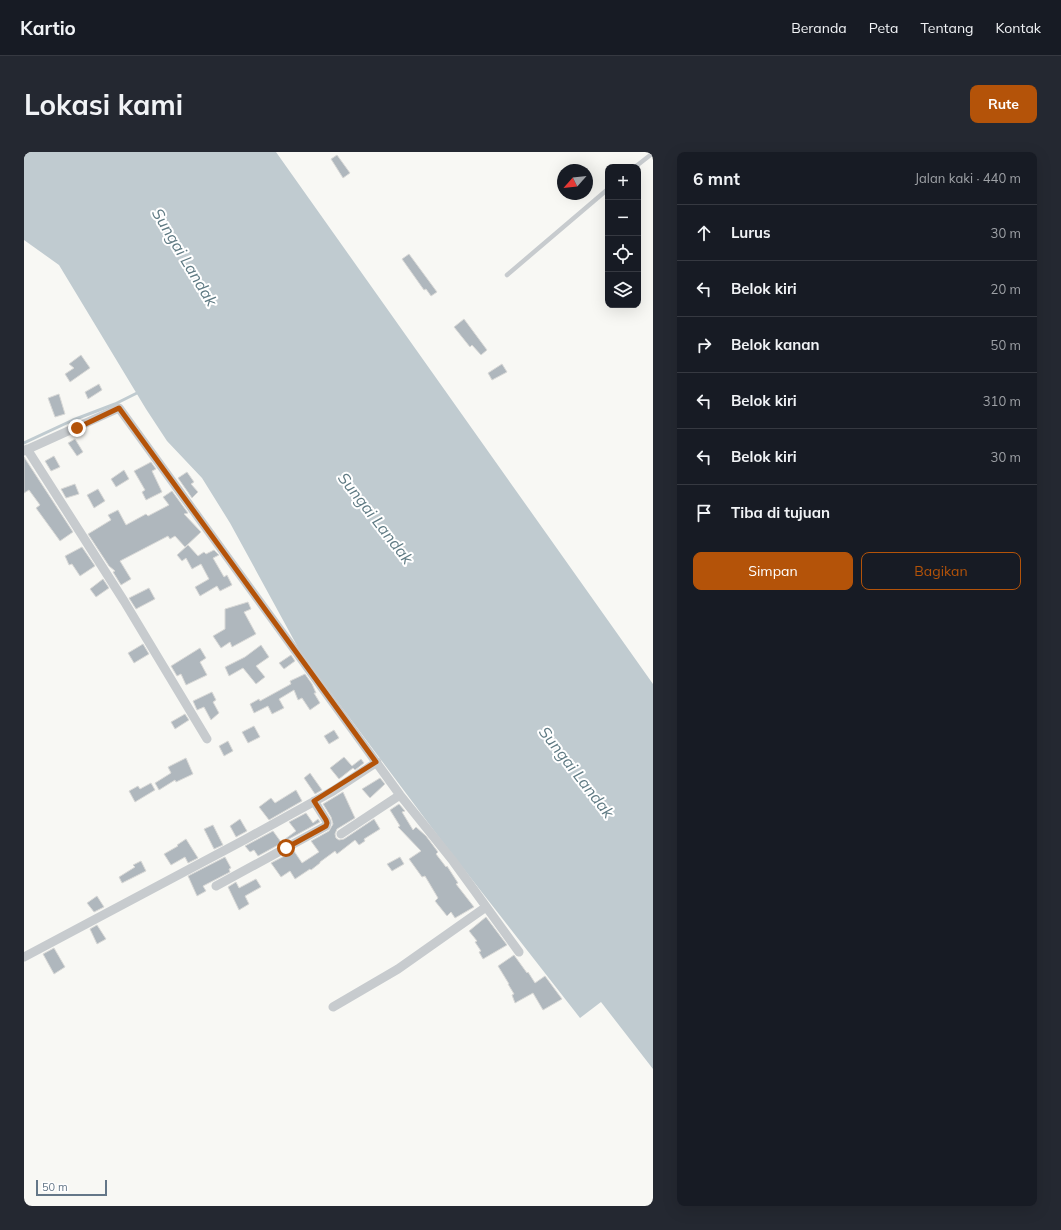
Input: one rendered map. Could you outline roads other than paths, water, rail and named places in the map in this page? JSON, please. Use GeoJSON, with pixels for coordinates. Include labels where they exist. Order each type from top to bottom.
{"type":"FeatureCollection","features":[{"type":"Feature","properties":{"kind":"street"},"geometry":{"type":"LineString","coordinates":[[207,739],[124,601],[25,450],[119,408],[400,795],[453,861],[519,952]]}},
{"type":"Feature","properties":{"kind":"street"},"geometry":{"type":"LineString","coordinates":[[24,957],[246,839],[314,801],[376,762]]}},
{"type":"Feature","properties":{"kind":"street"},"geometry":{"type":"LineString","coordinates":[[341,834],[400,795]]}},
{"type":"Feature","properties":{"kind":"street"},"geometry":{"type":"LineString","coordinates":[[216,886],[326,826],[326,820],[314,801]]}},
{"type":"Feature","properties":{"kind":"street"},"geometry":{"type":"LineString","coordinates":[[333,1007],[398,969],[486,907]]}},
{"type":"Feature","properties":{"kind":"lane"},"geometry":{"type":"LineString","coordinates":[[638,164],[653,153]]}},
{"type":"Feature","properties":{"kind":"lane"},"geometry":{"type":"LineString","coordinates":[[507,274],[605,192]]}},
{"type":"Feature","properties":{"kind":"water","name":"Sungai Landak"},"geometry":{"type":"Polygon","coordinates":[[[24,152],[276,152],[653,684],[653,1069],[601,1002],[580,1018],[438,836],[301,653],[230,523],[202,478],[167,441],[59,265],[24,240],[24,152]]]}},
{"type":"Feature","properties":{"kind":"waterway"},"geometry":{"type":"LineString","coordinates":[[24,443],[73,420],[115,404],[139,392]]}}]}
